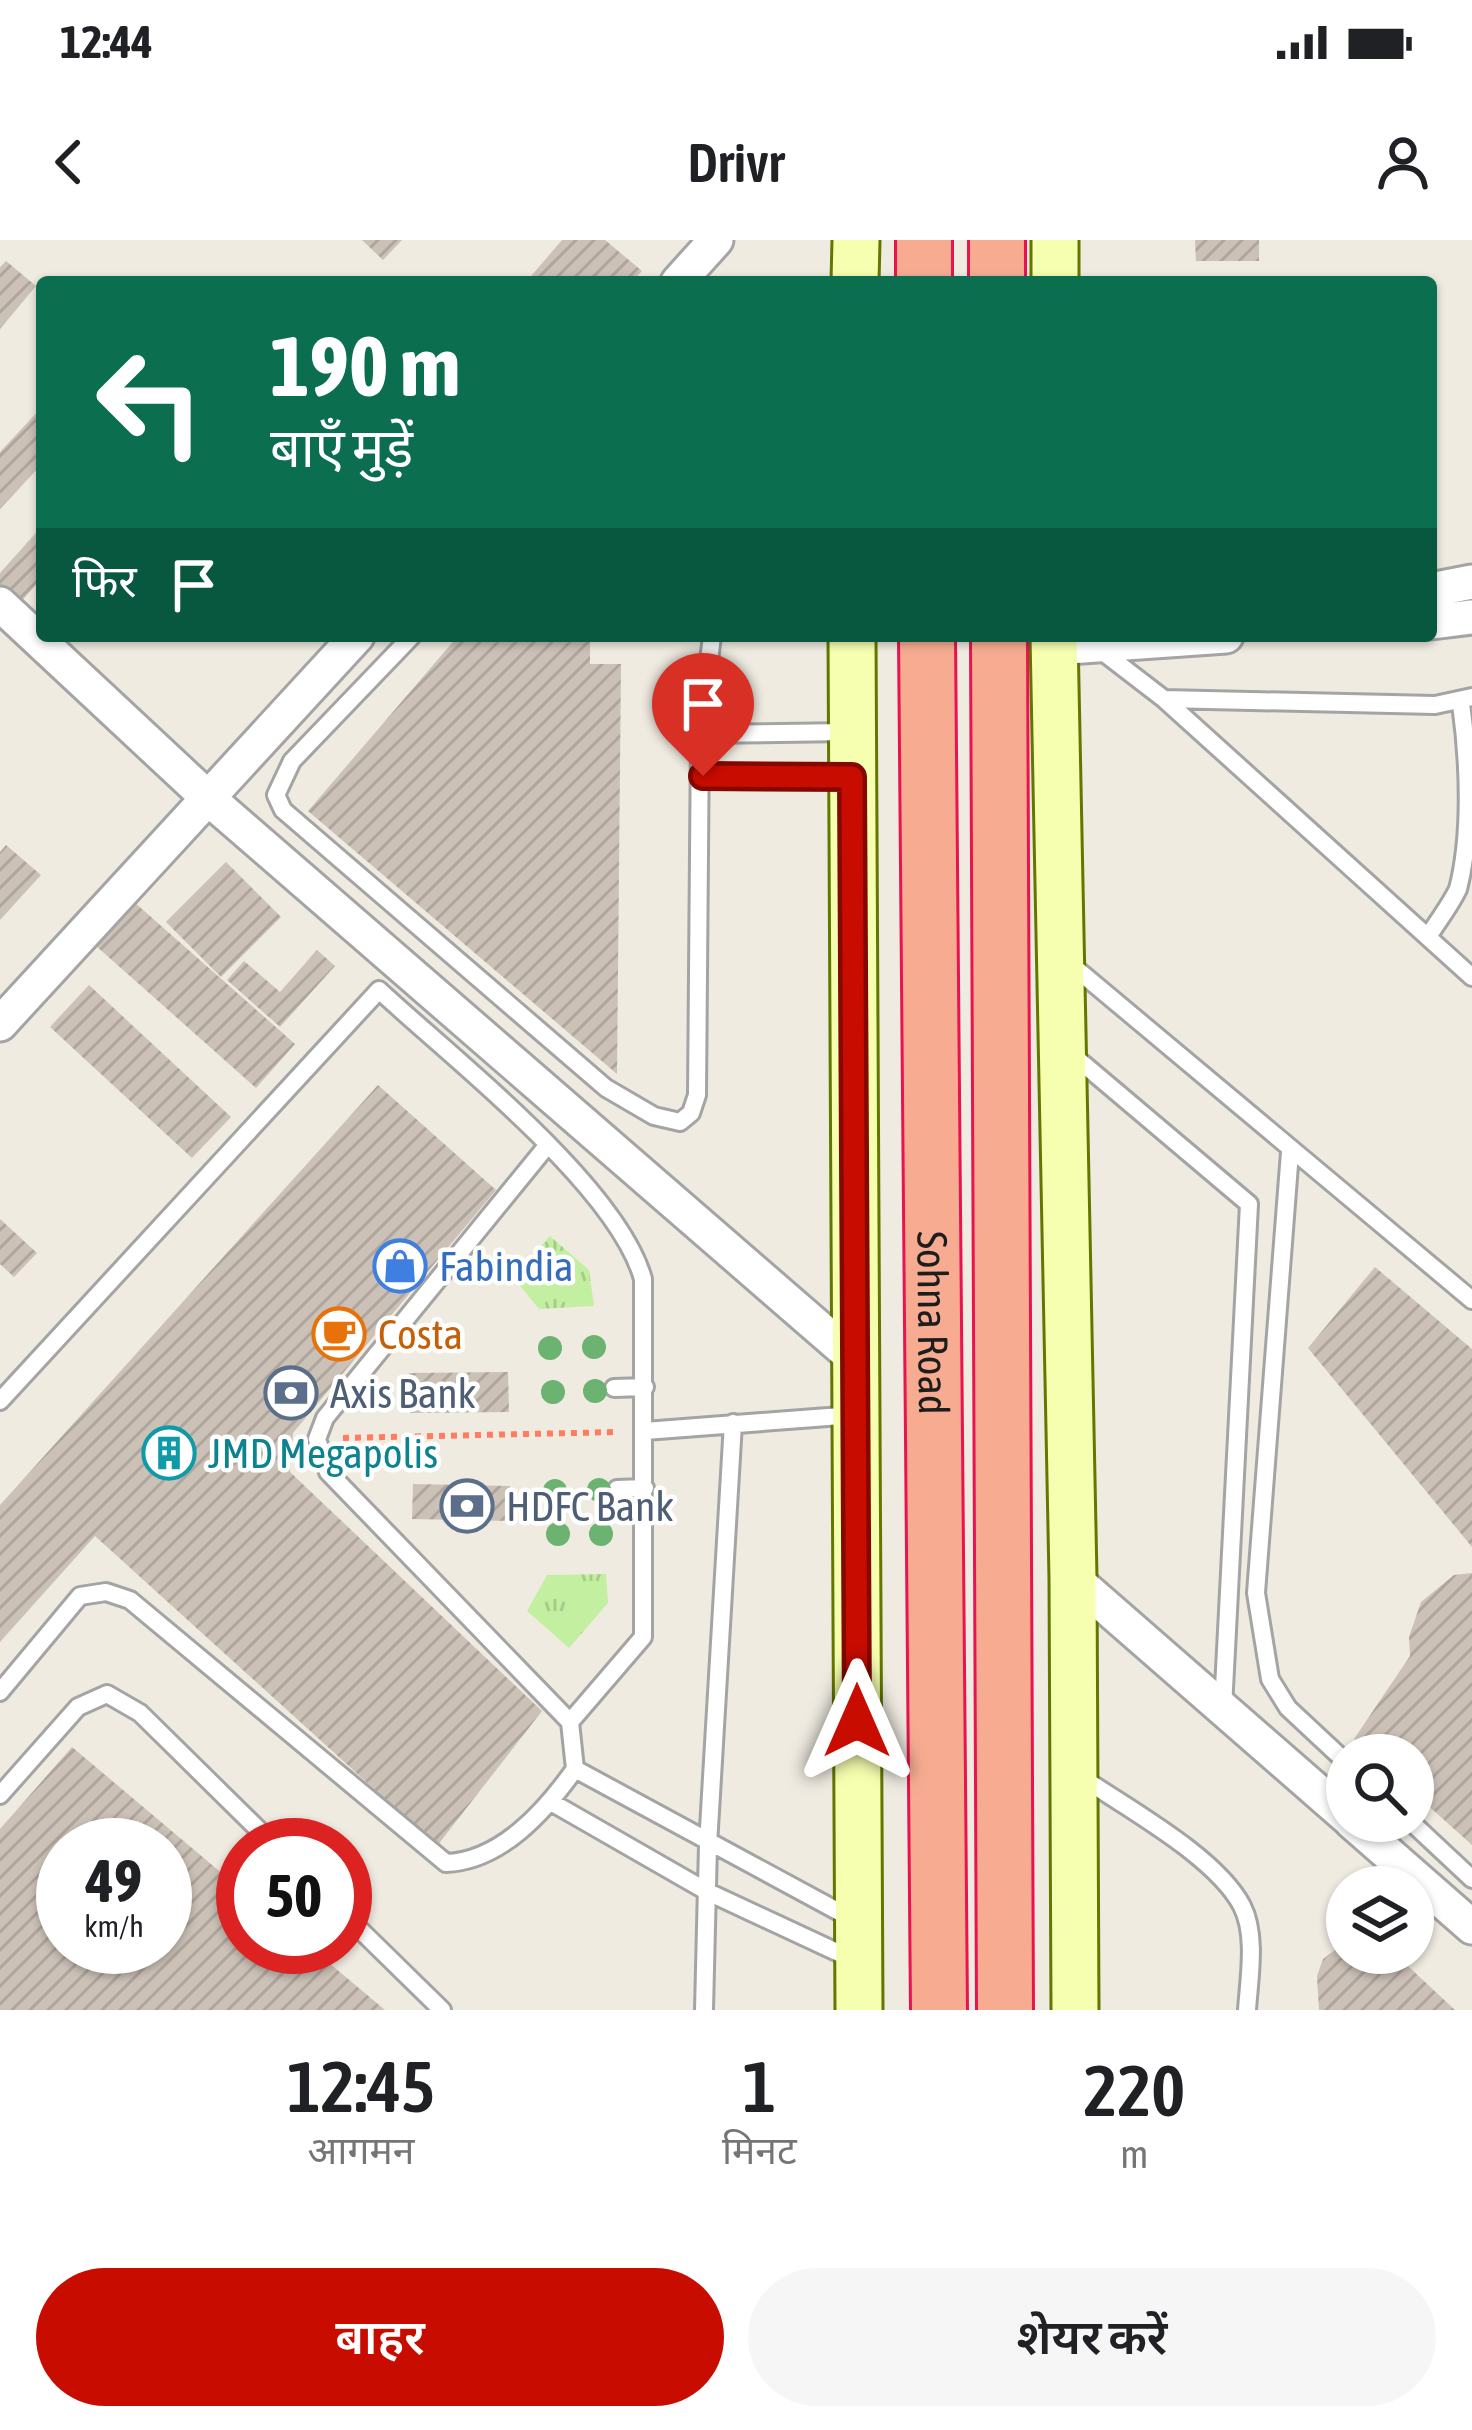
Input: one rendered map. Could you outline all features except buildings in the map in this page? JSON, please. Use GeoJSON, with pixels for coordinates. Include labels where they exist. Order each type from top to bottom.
{"type":"FeatureCollection","features":[{"type":"Feature","properties":{"kind":"highway"},"geometry":{"type":"LineString","coordinates":[[923,240],[924,276]]}},
{"type":"Feature","properties":{"kind":"highway"},"geometry":{"type":"LineString","coordinates":[[997,240],[997,276]]}},
{"type":"Feature","properties":{"kind":"highway","name":"Sohna Road"},"geometry":{"type":"LineString","coordinates":[[927,642],[939,2010]]}},
{"type":"Feature","properties":{"kind":"highway","name":"Sohna Road"},"geometry":{"type":"LineString","coordinates":[[999,642],[1005,2010]]}},
{"type":"Feature","properties":{"kind":"main road"},"geometry":{"type":"LineString","coordinates":[[855,276],[856,240]]}},
{"type":"Feature","properties":{"kind":"main road"},"geometry":{"type":"LineString","coordinates":[[1055,240],[1055,276]]}},
{"type":"Feature","properties":{"kind":"main road"},"geometry":{"type":"LineString","coordinates":[[853,642],[859,2010]]}},
{"type":"Feature","properties":{"kind":"main road"},"geometry":{"type":"LineString","coordinates":[[1067,642],[1060,955],[1073,1578],[1075,2010]]}},
{"type":"Feature","properties":{"kind":"street"},"geometry":{"type":"LineString","coordinates":[[683,276],[716,240]]}},
{"type":"Feature","properties":{"kind":"street"},"geometry":{"type":"LineString","coordinates":[[1437,589],[1472,582]]}},
{"type":"Feature","properties":{"kind":"street"},"geometry":{"type":"LineString","coordinates":[[0,604],[36,638]]}},
{"type":"Feature","properties":{"kind":"street"},"geometry":{"type":"LineString","coordinates":[[1437,621],[1472,617]]}},
{"type":"Feature","properties":{"kind":"street"},"geometry":{"type":"LineString","coordinates":[[41,642],[209,799],[857,1361]]}},
{"type":"Feature","properties":{"kind":"street"},"geometry":{"type":"LineString","coordinates":[[0,1024],[352,642]]}},
{"type":"Feature","properties":{"kind":"street"},"geometry":{"type":"LineString","coordinates":[[1073,1578],[1326,1799]]}},
{"type":"Feature","properties":{"kind":"street"},"geometry":{"type":"LineString","coordinates":[[1375,1842],[1472,1927]]}},
{"type":"Feature","properties":{"kind":"lane"},"geometry":{"type":"LineString","coordinates":[[406,642],[292,761],[276,795],[283,810],[606,1088],[666,1122],[680,1122],[691,1113],[697,1095],[700,734],[711,642]]}},
{"type":"Feature","properties":{"kind":"lane"},"geometry":{"type":"LineString","coordinates":[[1067,642],[1164,699],[1472,977]]}},
{"type":"Feature","properties":{"kind":"lane"},"geometry":{"type":"LineString","coordinates":[[1164,699],[1467,700],[1469,850],[1458,889],[1428,937]]}},
{"type":"Feature","properties":{"kind":"lane"},"geometry":{"type":"LineString","coordinates":[[700,734],[852,754]]}},
{"type":"Feature","properties":{"kind":"lane"},"geometry":{"type":"LineString","coordinates":[[703,776],[852,754]]}},
{"type":"Feature","properties":{"kind":"lane"},"geometry":{"type":"LineString","coordinates":[[1060,955],[1472,1300]]}},
{"type":"Feature","properties":{"kind":"lane"},"geometry":{"type":"LineString","coordinates":[[0,1401],[379,990],[546,1147],[626,1233],[637,1257],[643,1280],[645,1387],[643,1637],[570,1722]]}},
{"type":"Feature","properties":{"kind":"lane"},"geometry":{"type":"LineString","coordinates":[[1062,1047],[1249,1204],[1223,1709]]}},
{"type":"Feature","properties":{"kind":"lane"},"geometry":{"type":"LineString","coordinates":[[0,1692],[80,1595],[106,1592],[130,1600],[446,1863],[496,1848],[551,1802],[575,1769],[570,1722],[328,1472],[317,1439],[325,1418],[546,1147]]}},
{"type":"Feature","properties":{"kind":"lane"},"geometry":{"type":"LineString","coordinates":[[1290,1152],[1258,1612],[1270,1678],[1288,1708],[1326,1743]]}},
{"type":"Feature","properties":{"kind":"lane"},"geometry":{"type":"LineString","coordinates":[[614,1388],[645,1387]]}},
{"type":"Feature","properties":{"kind":"lane"},"geometry":{"type":"LineString","coordinates":[[645,1431],[857,1414]]}},
{"type":"Feature","properties":{"kind":"lane"},"geometry":{"type":"LineString","coordinates":[[704,2010],[708,1845],[734,1424]]}},
{"type":"Feature","properties":{"kind":"lane"},"geometry":{"type":"LineString","coordinates":[[617,1489],[645,1488]]}},
{"type":"Feature","properties":{"kind":"lane"},"geometry":{"type":"LineString","coordinates":[[0,1795],[78,1706],[106,1694],[140,1713],[247,1818]]}},
{"type":"Feature","properties":{"kind":"lane"},"geometry":{"type":"LineString","coordinates":[[575,1769],[708,1845],[857,1941]]}},
{"type":"Feature","properties":{"kind":"lane"},"geometry":{"type":"LineString","coordinates":[[1074,1772],[1189,1852],[1228,1886],[1244,1909],[1247,1928],[1247,2010]]}},
{"type":"Feature","properties":{"kind":"lane"},"geometry":{"type":"LineString","coordinates":[[551,1802],[708,1892],[857,1941]]}},
{"type":"Feature","properties":{"kind":"lane"},"geometry":{"type":"LineString","coordinates":[[1432,1842],[1472,1879]]}},
{"type":"Feature","properties":{"kind":"lane"},"geometry":{"type":"LineString","coordinates":[[372,1941],[442,2010]]}},
{"type":"Feature","properties":{"kind":"path"},"geometry":{"type":"LineString","coordinates":[[317,1439],[645,1431]]}},
{"type":"Feature","properties":{"kind":"green space"},"geometry":{"type":"Polygon","coordinates":[[[550,1236],[589,1270],[594,1306],[539,1309],[513,1277],[550,1236]]]}},
{"type":"Feature","properties":{"kind":"green space"},"geometry":{"type":"Polygon","coordinates":[[[606,1574],[608,1603],[569,1648],[527,1611],[547,1575],[606,1574]]]}},
{"type":"Feature","properties":{"kind":"place","name":"Fabindia"},"geometry":{"type":"Point","coordinates":[400,1266]}},
{"type":"Feature","properties":{"kind":"place","name":"Costa"},"geometry":{"type":"Point","coordinates":[339,1334]}},
{"type":"Feature","properties":{"kind":"place","name":"Axis Bank"},"geometry":{"type":"Point","coordinates":[291,1393]}},
{"type":"Feature","properties":{"kind":"place","name":"JMD Megapolis"},"geometry":{"type":"Point","coordinates":[169,1453]}},
{"type":"Feature","properties":{"kind":"place","name":"HDFC Bank"},"geometry":{"type":"Point","coordinates":[467,1506]}},
{"type":"Feature","properties":{"kind":"route"},"geometry":{"type":"LineString","coordinates":[[703,776],[852,777],[857,1721]]}}]}
